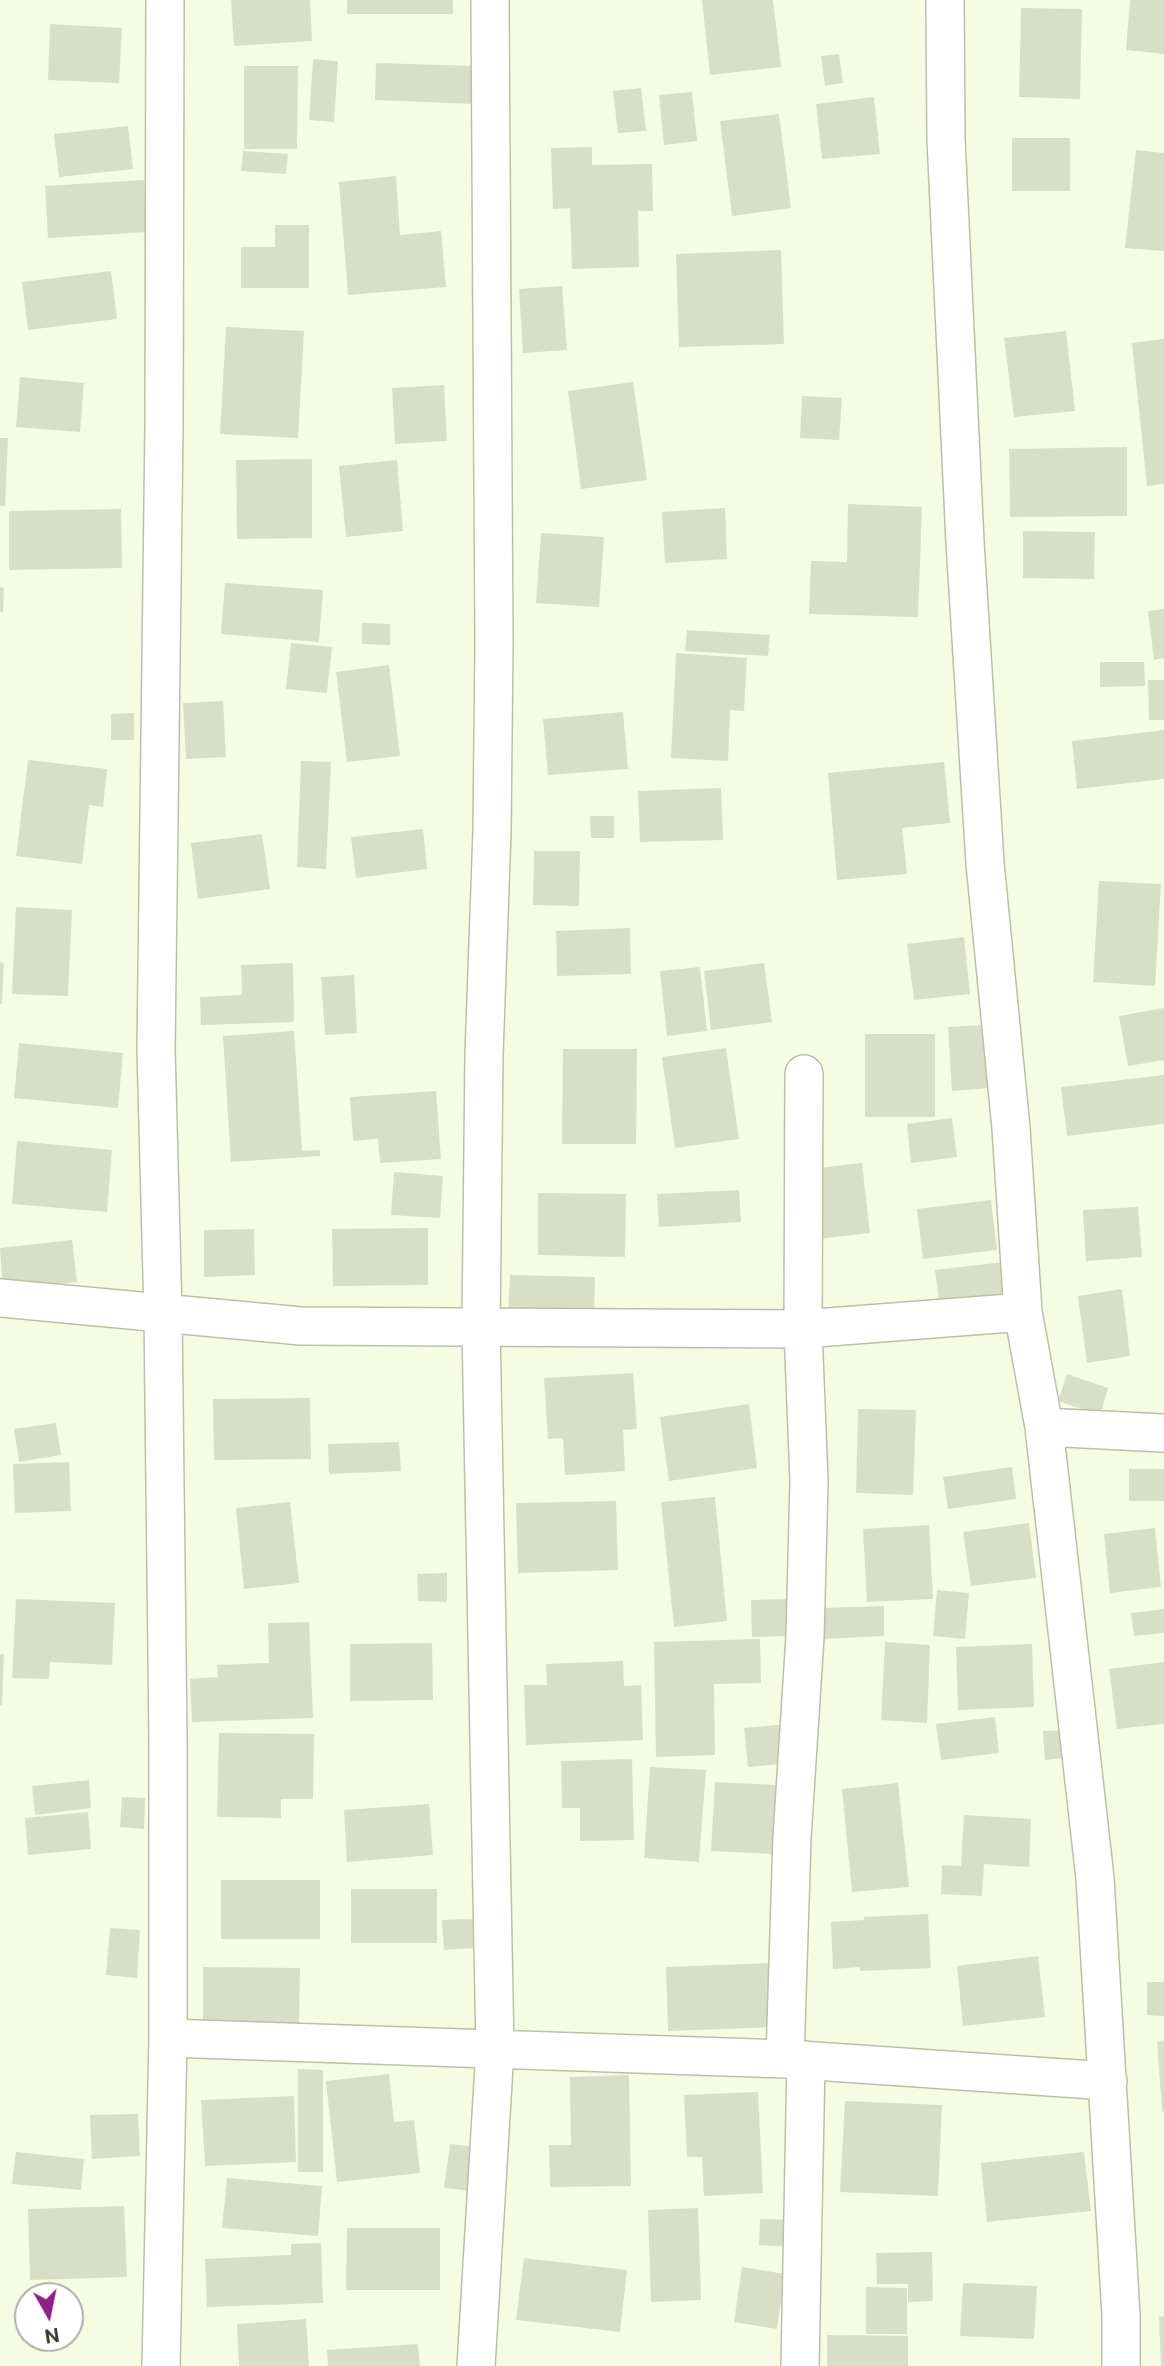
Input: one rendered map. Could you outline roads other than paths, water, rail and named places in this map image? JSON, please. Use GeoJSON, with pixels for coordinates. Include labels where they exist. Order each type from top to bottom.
{"type":"FeatureCollection","features":[{"type":"Feature","properties":{"kind":"street"},"geometry":{"type":"LineString","coordinates":[[161,2366],[168,2038],[168,1726],[163,1313],[156,1049],[164,427],[165,0]]}},
{"type":"Feature","properties":{"kind":"street"},"geometry":{"type":"LineString","coordinates":[[476,2366],[495,2049],[481,1327],[484,1055],[492,831],[494,642],[490,0]]}},
{"type":"Feature","properties":{"kind":"street"},"geometry":{"type":"LineString","coordinates":[[945,0],[946,139],[965,542],[985,863],[1011,1128],[1023,1312],[1044,1426],[1096,1878],[1121,2315],[1121,2366]]}},
{"type":"Feature","properties":{"kind":"street"},"geometry":{"type":"LineString","coordinates":[[800,2366],[792,1838],[805,1637],[809,1481],[803,1329],[804,1074]]}},
{"type":"Feature","properties":{"kind":"street"},"geometry":{"type":"LineString","coordinates":[[0,1298],[301,1326],[803,1329],[1023,1312]]}},
{"type":"Feature","properties":{"kind":"street"},"geometry":{"type":"LineString","coordinates":[[1044,1426],[1164,1433]]}},
{"type":"Feature","properties":{"kind":"street"},"geometry":{"type":"LineString","coordinates":[[168,2038],[796,2060],[1108,2081]]}}]}
